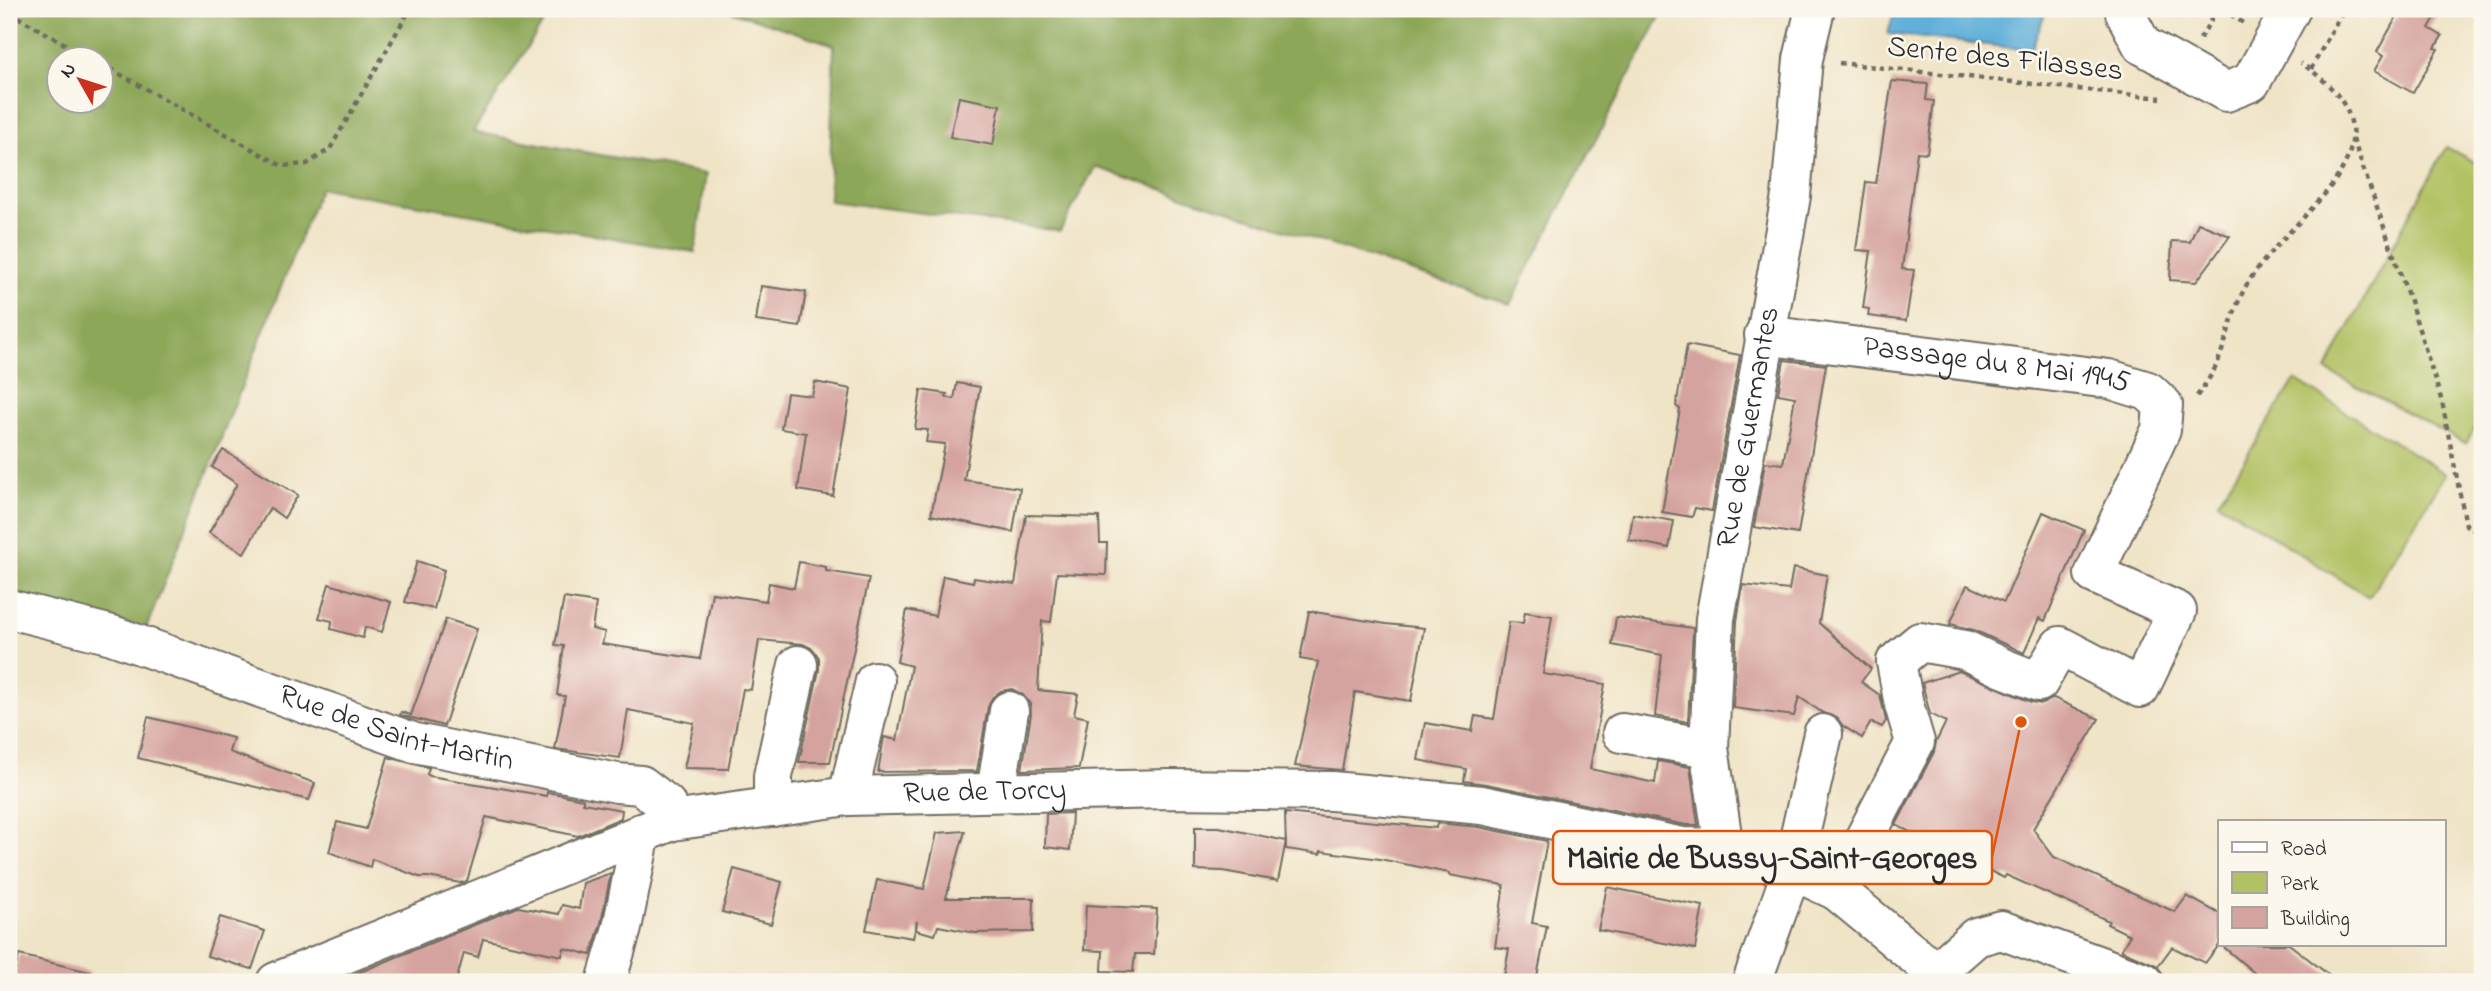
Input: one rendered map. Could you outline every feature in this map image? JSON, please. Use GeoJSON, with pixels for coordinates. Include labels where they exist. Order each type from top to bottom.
{"type":"FeatureCollection","features":[{"type":"Feature","properties":{"kind":"street","name":"Rue de Guermantes"},"geometry":{"type":"LineString","coordinates":[[1724,848],[1709,748],[1715,619],[1791,195],[1803,59],[1815,9]]}},
{"type":"Feature","properties":{"kind":"street"},"geometry":{"type":"LineString","coordinates":[[2125,9],[2143,45],[2226,92],[2251,82],[2291,9]]}},
{"type":"Feature","properties":{"kind":"street","name":"Passage du 8 Mai 1945"},"geometry":{"type":"LineString","coordinates":[[1764,335],[2109,379],[2148,391],[2163,405],[2161,430],[2094,574],[2177,611],[2140,688],[2060,646],[2039,682],[1965,650],[1920,642],[1896,662],[1904,705],[1915,742],[1837,891]]}},
{"type":"Feature","properties":{"kind":"street","name":"Rue de Saint-Martin"},"geometry":{"type":"LineString","coordinates":[[9,609],[112,635],[415,743],[617,783],[641,785],[666,804],[656,827]]}},
{"type":"Feature","properties":{"kind":"street"},"geometry":{"type":"LineString","coordinates":[[773,807],[774,776],[799,665]]}},
{"type":"Feature","properties":{"kind":"street"},"geometry":{"type":"LineString","coordinates":[[848,796],[875,681]]}},
{"type":"Feature","properties":{"kind":"street"},"geometry":{"type":"LineString","coordinates":[[996,792],[1009,710]]}},
{"type":"Feature","properties":{"kind":"street"},"geometry":{"type":"LineString","coordinates":[[1622,733],[1709,748]]}},
{"type":"Feature","properties":{"kind":"street"},"geometry":{"type":"LineString","coordinates":[[1752,982],[1792,870],[1824,734]]}},
{"type":"Feature","properties":{"kind":"street","name":"Rue de Torcy"},"geometry":{"type":"LineString","coordinates":[[275,982],[656,827],[848,796],[1169,789],[1332,791],[1482,805],[1683,847],[1724,848],[1792,870],[1837,891],[1941,977]]}},
{"type":"Feature","properties":{"kind":"street"},"geometry":{"type":"LineString","coordinates":[[606,982],[656,827]]}},
{"type":"Feature","properties":{"kind":"street"},"geometry":{"type":"LineString","coordinates":[[1941,977],[1976,937],[2001,930],[2144,982]]}},
{"type":"Feature","properties":{"kind":"path"},"geometry":{"type":"LineString","coordinates":[[116,72],[282,166],[307,164],[330,149],[410,9]]}},
{"type":"Feature","properties":{"kind":"path"},"geometry":{"type":"LineString","coordinates":[[2344,9],[2311,69],[2346,110],[2442,402],[2466,525],[2482,536]]}},
{"type":"Feature","properties":{"kind":"path"},"geometry":{"type":"LineString","coordinates":[[9,12],[68,46]]}},
{"type":"Feature","properties":{"kind":"path","name":"Sente des Filasses"},"geometry":{"type":"LineString","coordinates":[[1803,59],[2168,99],[2184,68]]}},
{"type":"Feature","properties":{"kind":"path"},"geometry":{"type":"LineString","coordinates":[[2163,405],[2179,405],[2195,399],[2216,366],[2252,275],[2343,170],[2353,138]]}},
{"type":"Feature","properties":{"kind":"green space"},"geometry":{"type":"Polygon","coordinates":[[[9,9],[552,9],[473,132],[706,174],[695,252],[320,188],[146,629],[9,594],[9,9]]]}},
{"type":"Feature","properties":{"kind":"green space"},"geometry":{"type":"Polygon","coordinates":[[[725,9],[1664,9],[1510,304],[1095,167],[1060,231],[829,201],[834,45],[725,9]]]}},
{"type":"Feature","properties":{"kind":"green space"},"geometry":{"type":"Polygon","coordinates":[[[2446,147],[2482,166],[2482,413],[2466,444],[2326,370],[2446,147]]]}},
{"type":"Feature","properties":{"kind":"green space"},"geometry":{"type":"Polygon","coordinates":[[[2295,380],[2446,474],[2369,597],[2218,502],[2295,380]]]}},
{"type":"Feature","properties":{"kind":"water"},"geometry":{"type":"Polygon","coordinates":[[[1895,9],[2047,9],[2031,50],[1888,34],[1895,9]]]}},
{"type":"Feature","properties":{"kind":"building"},"geometry":{"type":"Polygon","coordinates":[[[2401,9],[2440,9],[2429,28],[2442,36],[2435,48],[2438,49],[2413,93],[2374,71],[2383,56],[2377,52],[2401,9]]]}},
{"type":"Feature","properties":{"kind":"building"},"geometry":{"type":"Polygon","coordinates":[[[1892,81],[1928,84],[1926,100],[1934,101],[1927,153],[1917,152],[1902,269],[1914,270],[1906,321],[1868,316],[1869,309],[1863,308],[1871,251],[1856,250],[1866,182],[1876,183],[1892,81]]]}},
{"type":"Feature","properties":{"kind":"building"},"geometry":{"type":"Polygon","coordinates":[[[959,97],[1000,105],[993,145],[950,137],[959,97]]]}},
{"type":"Feature","properties":{"kind":"building"},"geometry":{"type":"Polygon","coordinates":[[[2198,223],[2230,236],[2196,282],[2170,280],[2172,241],[2190,242],[2198,223]]]}},
{"type":"Feature","properties":{"kind":"building"},"geometry":{"type":"Polygon","coordinates":[[[761,286],[806,292],[800,327],[756,321],[761,286]]]}},
{"type":"Feature","properties":{"kind":"building"},"geometry":{"type":"Polygon","coordinates":[[[1687,345],[1740,355],[1712,511],[1695,508],[1692,517],[1662,512],[1680,409],[1676,406],[1687,345]]]}},
{"type":"Feature","properties":{"kind":"building"},"geometry":{"type":"Polygon","coordinates":[[[1784,360],[1826,365],[1798,534],[1754,527],[1765,462],[1783,464],[1795,397],[1778,394],[1784,360]]]}},
{"type":"Feature","properties":{"kind":"building"},"geometry":{"type":"Polygon","coordinates":[[[815,382],[851,389],[833,496],[798,490],[806,433],[781,429],[787,393],[812,396],[815,382]]]}},
{"type":"Feature","properties":{"kind":"building"},"geometry":{"type":"Polygon","coordinates":[[[957,383],[980,387],[964,480],[1020,488],[1013,532],[931,515],[945,444],[926,442],[928,430],[915,429],[921,390],[947,394],[946,397],[954,399],[957,383]]]}},
{"type":"Feature","properties":{"kind":"building"},"geometry":{"type":"Polygon","coordinates":[[[223,450],[298,495],[284,518],[270,508],[244,553],[209,533],[237,484],[212,467],[223,450]]]}},
{"type":"Feature","properties":{"kind":"building"},"geometry":{"type":"Polygon","coordinates":[[[2043,512],[2084,530],[2045,621],[2039,618],[2024,653],[1974,630],[1950,624],[1967,585],[2004,602],[2043,512]]]}},
{"type":"Feature","properties":{"kind":"building"},"geometry":{"type":"Polygon","coordinates":[[[1633,514],[1674,521],[1669,548],[1629,540],[1633,514]]]}},
{"type":"Feature","properties":{"kind":"building"},"geometry":{"type":"Polygon","coordinates":[[[1026,515],[1099,517],[1100,543],[1107,543],[1106,575],[1057,573],[1051,622],[1042,621],[1038,690],[1078,694],[1074,715],[1088,718],[1079,768],[1022,770],[1031,714],[1030,704],[1023,695],[1012,689],[1001,691],[992,698],[988,707],[977,771],[878,772],[884,737],[897,740],[911,666],[897,662],[907,610],[935,616],[943,576],[973,582],[974,578],[1015,584],[1026,515]]]}},
{"type":"Feature","properties":{"kind":"building"},"geometry":{"type":"Polygon","coordinates":[[[417,561],[444,570],[434,609],[405,602],[417,561]]]}},
{"type":"Feature","properties":{"kind":"building"},"geometry":{"type":"Polygon","coordinates":[[[799,562],[826,567],[826,571],[869,578],[830,762],[799,762],[819,670],[819,658],[813,649],[803,644],[759,640],[751,690],[743,689],[728,769],[684,768],[694,723],[628,710],[620,758],[555,749],[565,696],[557,695],[564,646],[555,645],[564,598],[596,603],[592,629],[605,632],[602,644],[700,659],[712,593],[766,601],[769,583],[794,588],[799,562]]]}},
{"type":"Feature","properties":{"kind":"building"},"geometry":{"type":"Polygon","coordinates":[[[1793,568],[1827,575],[1819,623],[1871,669],[1861,682],[1880,695],[1886,721],[1882,727],[1871,722],[1862,738],[1843,726],[1837,718],[1823,713],[1799,697],[1794,716],[1733,708],[1737,621],[1743,585],[1789,590],[1793,568]]]}},
{"type":"Feature","properties":{"kind":"building"},"geometry":{"type":"Polygon","coordinates":[[[329,584],[391,602],[382,632],[365,627],[363,638],[331,629],[332,621],[319,618],[329,584]]]}},
{"type":"Feature","properties":{"kind":"building"},"geometry":{"type":"Polygon","coordinates":[[[1309,611],[1424,628],[1411,701],[1355,692],[1342,770],[1295,766],[1318,662],[1300,659],[1309,611]]]}},
{"type":"Feature","properties":{"kind":"building"},"geometry":{"type":"Polygon","coordinates":[[[1525,612],[1552,616],[1543,674],[1605,684],[1590,769],[1655,783],[1658,761],[1690,767],[1698,825],[1686,825],[1464,781],[1466,769],[1418,760],[1425,723],[1472,731],[1475,716],[1494,719],[1509,622],[1523,623],[1525,612]]]}},
{"type":"Feature","properties":{"kind":"building"},"geometry":{"type":"Polygon","coordinates":[[[1616,617],[1693,628],[1688,722],[1655,716],[1662,655],[1612,645],[1616,617]]]}},
{"type":"Feature","properties":{"kind":"building"},"geometry":{"type":"Polygon","coordinates":[[[446,619],[477,629],[444,726],[400,715],[401,712],[411,715],[446,619]]]}},
{"type":"Feature","properties":{"kind":"building"},"geometry":{"type":"Polygon","coordinates":[[[1959,671],[2031,702],[2042,704],[2054,698],[2099,719],[2033,829],[2054,857],[2175,912],[2187,896],[2218,913],[2218,946],[2205,963],[2172,947],[2158,966],[2121,950],[2130,935],[2107,924],[2109,921],[2006,875],[2004,878],[1896,825],[1934,752],[1946,722],[1930,714],[1922,683],[1959,671]]]}},
{"type":"Feature","properties":{"kind":"building"},"geometry":{"type":"Polygon","coordinates":[[[148,717],[233,738],[229,752],[315,783],[309,800],[138,758],[148,717]]]}},
{"type":"Feature","properties":{"kind":"building"},"geometry":{"type":"Polygon","coordinates":[[[388,757],[429,768],[427,774],[430,776],[547,796],[547,792],[583,799],[583,803],[622,810],[621,818],[578,836],[486,817],[467,881],[460,883],[419,877],[372,859],[370,867],[329,852],[337,822],[366,829],[388,757]]]}},
{"type":"Feature","properties":{"kind":"building"},"geometry":{"type":"Polygon","coordinates":[[[1072,813],[1070,850],[1045,847],[1046,814],[1072,813]]]}},
{"type":"Feature","properties":{"kind":"building"},"geometry":{"type":"Polygon","coordinates":[[[1285,813],[1436,828],[1437,823],[1479,827],[1547,841],[1532,923],[1547,926],[1536,982],[1503,982],[1509,949],[1495,947],[1504,885],[1380,859],[1286,849],[1285,813]]]}},
{"type":"Feature","properties":{"kind":"building"},"geometry":{"type":"Polygon","coordinates":[[[1195,827],[1219,827],[1286,841],[1278,881],[1223,871],[1195,870],[1195,827]]]}},
{"type":"Feature","properties":{"kind":"building"},"geometry":{"type":"Polygon","coordinates":[[[965,831],[946,898],[1034,898],[1033,932],[975,933],[938,926],[935,935],[916,930],[917,921],[913,938],[866,930],[877,880],[924,889],[937,833],[965,831]]]}},
{"type":"Feature","properties":{"kind":"building"},"geometry":{"type":"Polygon","coordinates":[[[734,869],[782,882],[771,924],[722,912],[734,869]]]}},
{"type":"Feature","properties":{"kind":"building"},"geometry":{"type":"Polygon","coordinates":[[[611,873],[601,923],[591,955],[564,948],[562,956],[483,939],[478,957],[464,953],[456,982],[336,982],[518,907],[559,914],[562,905],[579,909],[583,883],[611,873]]]}},
{"type":"Feature","properties":{"kind":"building"},"geometry":{"type":"Polygon","coordinates":[[[1607,887],[1703,906],[1695,949],[1598,930],[1607,887]]]}},
{"type":"Feature","properties":{"kind":"building"},"geometry":{"type":"Polygon","coordinates":[[[1086,905],[1157,909],[1154,954],[1135,954],[1133,972],[1102,971],[1103,951],[1084,950],[1086,905]]]}},
{"type":"Feature","properties":{"kind":"building"},"geometry":{"type":"Polygon","coordinates":[[[220,917],[265,931],[252,969],[207,956],[220,917]]]}},
{"type":"Feature","properties":{"kind":"building"},"geometry":{"type":"Polygon","coordinates":[[[2222,946],[2292,946],[2338,982],[2265,982],[2222,946]]]}},
{"type":"Feature","properties":{"kind":"building"},"geometry":{"type":"Polygon","coordinates":[[[19,955],[90,972],[89,982],[12,982],[19,955]]]}},
{"type":"Feature","properties":{"kind":"place","name":"Mairie de Bussy-Saint-Georges"},"geometry":{"type":"Point","coordinates":[2021,722]}}]}
